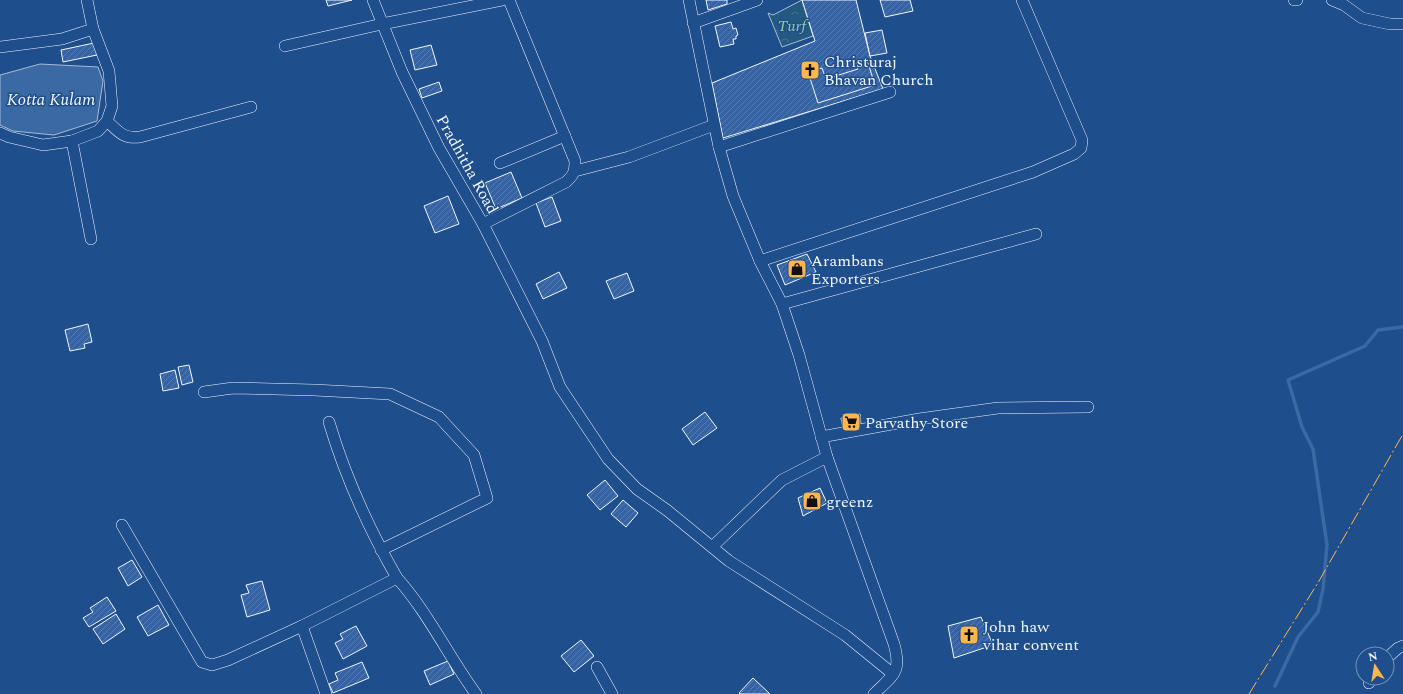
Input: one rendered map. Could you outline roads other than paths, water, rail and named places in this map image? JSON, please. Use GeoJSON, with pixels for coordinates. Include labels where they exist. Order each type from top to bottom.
{"type":"FeatureCollection","features":[{"type":"Feature","properties":{"kind":"street"},"geometry":{"type":"LineString","coordinates":[[0,133],[9,137],[43,145],[72,141],[98,131],[107,121],[112,106],[109,70],[93,29],[87,0]]}},
{"type":"Feature","properties":{"kind":"street","name":"Pradhitha Road"},"geometry":{"type":"LineString","coordinates":[[373,0],[402,72],[439,148],[483,224],[542,341],[560,387],[608,459],[637,489],[668,511],[729,561],[845,635],[893,674]]}},
{"type":"Feature","properties":{"kind":"street"},"geometry":{"type":"LineString","coordinates":[[285,46],[382,24],[502,0]]}},
{"type":"Feature","properties":{"kind":"street"},"geometry":{"type":"LineString","coordinates":[[483,224],[566,182],[572,177],[575,171],[575,161],[509,0]]}},
{"type":"Feature","properties":{"kind":"street"},"geometry":{"type":"LineString","coordinates":[[688,0],[719,147],[733,196],[760,261],[782,304],[799,355],[827,457],[897,654],[898,665],[893,674],[874,694]]}},
{"type":"Feature","properties":{"kind":"street"},"geometry":{"type":"LineString","coordinates":[[693,23],[757,0]]}},
{"type":"Feature","properties":{"kind":"street"},"geometry":{"type":"LineString","coordinates":[[760,261],[1033,172],[1074,154],[1081,148],[1082,140],[1022,0]]}},
{"type":"Feature","properties":{"kind":"street"},"geometry":{"type":"LineString","coordinates":[[1332,0],[1344,5],[1362,18],[1390,24],[1403,24]]}},
{"type":"Feature","properties":{"kind":"street"},"geometry":{"type":"LineString","coordinates":[[0,47],[62,39],[93,29]]}},
{"type":"Feature","properties":{"kind":"street"},"geometry":{"type":"LineString","coordinates":[[719,147],[890,92]]}},
{"type":"Feature","properties":{"kind":"street"},"geometry":{"type":"LineString","coordinates":[[107,121],[122,135],[132,138],[140,138],[251,107]]}},
{"type":"Feature","properties":{"kind":"street"},"geometry":{"type":"LineString","coordinates":[[575,171],[629,157],[714,125]]}},
{"type":"Feature","properties":{"kind":"street"},"geometry":{"type":"LineString","coordinates":[[500,163],[565,136]]}},
{"type":"Feature","properties":{"kind":"street"},"geometry":{"type":"LineString","coordinates":[[72,141],[91,239]]}},
{"type":"Feature","properties":{"kind":"street"},"geometry":{"type":"LineString","coordinates":[[782,304],[1036,234]]}},
{"type":"Feature","properties":{"kind":"street"},"geometry":{"type":"LineString","coordinates":[[204,392],[233,388],[390,394],[439,417],[474,455],[487,498],[381,550]]}},
{"type":"Feature","properties":{"kind":"street"},"geometry":{"type":"LineString","coordinates":[[821,437],[918,419],[998,408],[1088,407]]}},
{"type":"Feature","properties":{"kind":"street"},"geometry":{"type":"LineString","coordinates":[[329,422],[339,456],[381,550],[397,578],[408,590],[464,678],[476,694]]}},
{"type":"Feature","properties":{"kind":"street"},"geometry":{"type":"LineString","coordinates":[[712,547],[782,480],[827,457]]}},
{"type":"Feature","properties":{"kind":"street"},"geometry":{"type":"LineString","coordinates":[[122,524],[202,662],[212,665],[228,660],[302,626],[397,578]]}},
{"type":"Feature","properties":{"kind":"street"},"geometry":{"type":"LineString","coordinates":[[302,626],[326,694]]}},
{"type":"Feature","properties":{"kind":"street"},"geometry":{"type":"LineString","coordinates":[[597,668],[612,694]]}},
{"type":"Feature","properties":{"kind":"water","name":"Kotta Kulam"},"geometry":{"type":"Polygon","coordinates":[[[40,64],[98,67],[103,81],[97,121],[54,135],[13,131],[0,125],[0,75],[40,64]]]}},
{"type":"Feature","properties":{"kind":"waterway"},"geometry":{"type":"LineString","coordinates":[[1275,686],[1298,637],[1318,612],[1323,589],[1327,545],[1313,449],[1302,427],[1288,380],[1365,346],[1378,330],[1403,327]]}},
{"type":"Feature","properties":{"kind":"place","name":"Christuraj Bhavan Church"},"geometry":{"type":"Point","coordinates":[810,70]}},
{"type":"Feature","properties":{"kind":"place","name":"Arambans Exporters"},"geometry":{"type":"Point","coordinates":[797,269]}},
{"type":"Feature","properties":{"kind":"place","name":"Parvathy Store"},"geometry":{"type":"Point","coordinates":[851,422]}},
{"type":"Feature","properties":{"kind":"place","name":"greenz"},"geometry":{"type":"Point","coordinates":[812,501]}},
{"type":"Feature","properties":{"kind":"place","name":"John haw vihar convent"},"geometry":{"type":"Point","coordinates":[969,635]}},
{"type":"Feature","properties":{"kind":"park label","name":"Turf"},"geometry":{"type":"Point","coordinates":[792,25]}}]}
